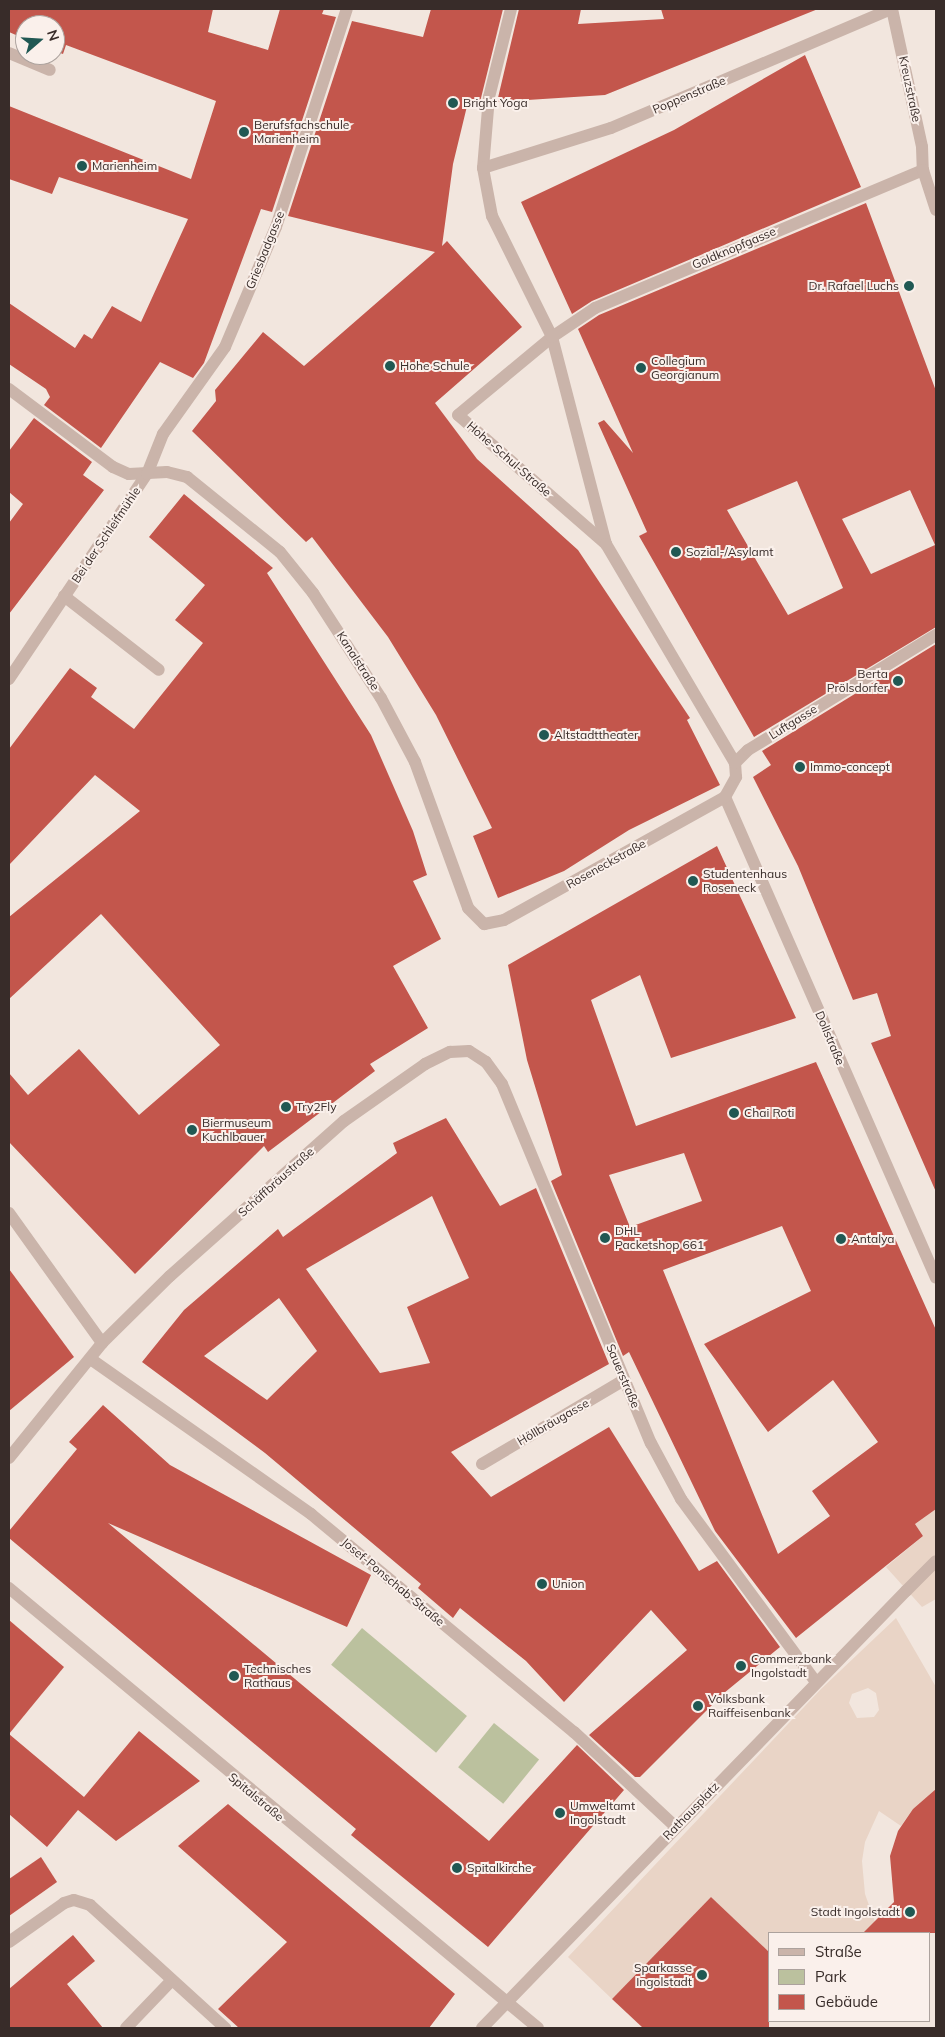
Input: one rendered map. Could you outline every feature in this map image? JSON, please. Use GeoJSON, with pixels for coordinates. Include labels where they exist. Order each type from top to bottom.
{"type":"FeatureCollection","features":[{"type":"Feature","properties":{"kind":"street","name":"Griesbadgasse"},"geometry":{"type":"LineString","coordinates":[[148,474],[163,434],[225,347],[276,227],[347,9]]}},
{"type":"Feature","properties":{"kind":"street","name":"Hohe-Schul-Straße"},"geometry":{"type":"LineString","coordinates":[[511,9],[489,98],[483,168],[492,216],[552,337],[606,544],[735,763]]}},
{"type":"Feature","properties":{"kind":"street","name":"Poppenstraße"},"geometry":{"type":"LineString","coordinates":[[483,168],[612,128],[892,9]]}},
{"type":"Feature","properties":{"kind":"street","name":"Kreuzstraße"},"geometry":{"type":"LineString","coordinates":[[892,9],[922,147],[923,170],[936,210]]}},
{"type":"Feature","properties":{"kind":"street"},"geometry":{"type":"LineString","coordinates":[[9,53],[50,70]]}},
{"type":"Feature","properties":{"kind":"street","name":"Goldknopfgasse"},"geometry":{"type":"LineString","coordinates":[[552,337],[595,308],[923,170]]}},
{"type":"Feature","properties":{"kind":"street","name":"Hohe-Schul-Straße"},"geometry":{"type":"LineString","coordinates":[[552,337],[458,415],[606,544]]}},
{"type":"Feature","properties":{"kind":"street","name":"Kanalstraße"},"geometry":{"type":"LineString","coordinates":[[9,390],[113,468],[148,474],[187,477],[280,552],[313,593],[382,698],[415,762],[468,908],[484,924]]}},
{"type":"Feature","properties":{"kind":"street","name":"Bei der Schleifmühle"},"geometry":{"type":"LineString","coordinates":[[9,679],[148,474]]}},
{"type":"Feature","properties":{"kind":"street","name":"Bei der Schleifmühle"},"geometry":{"type":"LineString","coordinates":[[64,596],[159,670]]}},
{"type":"Feature","properties":{"kind":"street","name":"Luftgasse"},"geometry":{"type":"LineString","coordinates":[[735,763],[748,750],[936,635]]}},
{"type":"Feature","properties":{"kind":"street"},"geometry":{"type":"LineString","coordinates":[[725,797],[736,777],[735,763]]}},
{"type":"Feature","properties":{"kind":"street","name":"Roseneckstraße"},"geometry":{"type":"LineString","coordinates":[[484,924],[504,920],[725,797]]}},
{"type":"Feature","properties":{"kind":"street","name":"Dollstraße"},"geometry":{"type":"LineString","coordinates":[[725,797],[936,1278]]}},
{"type":"Feature","properties":{"kind":"street","name":"Schäffbräustraße"},"geometry":{"type":"LineString","coordinates":[[9,1458],[92,1360],[102,1344],[170,1276],[344,1121],[425,1064],[450,1052],[469,1051]]}},
{"type":"Feature","properties":{"kind":"street","name":"Sauerstraße"},"geometry":{"type":"LineString","coordinates":[[469,1051],[486,1062],[502,1084],[624,1380],[682,1499],[816,1682]]}},
{"type":"Feature","properties":{"kind":"street"},"geometry":{"type":"LineString","coordinates":[[9,1212],[102,1344]]}},
{"type":"Feature","properties":{"kind":"street","name":"Josef-Ponschab-Straße"},"geometry":{"type":"LineString","coordinates":[[92,1360],[311,1514],[574,1732],[676,1827]]}},
{"type":"Feature","properties":{"kind":"street","name":"Höllbräugasse"},"geometry":{"type":"LineString","coordinates":[[482,1464],[624,1380]]}},
{"type":"Feature","properties":{"kind":"street","name":"Rathausplatz"},"geometry":{"type":"LineString","coordinates":[[482,2028],[873,1621],[936,1561]]}},
{"type":"Feature","properties":{"kind":"street","name":"Spitalstraße"},"geometry":{"type":"LineString","coordinates":[[9,1588],[307,1840],[508,2001],[538,2028]]}},
{"type":"Feature","properties":{"kind":"street"},"geometry":{"type":"LineString","coordinates":[[9,1942],[74,1900],[90,1905],[224,2028]]}},
{"type":"Feature","properties":{"kind":"street"},"geometry":{"type":"LineString","coordinates":[[126,2028],[172,1980]]}},
{"type":"Feature","properties":{"kind":"green space"},"geometry":{"type":"Polygon","coordinates":[[[362,1628],[467,1716],[436,1753],[331,1665],[362,1628]]]}},
{"type":"Feature","properties":{"kind":"green space"},"geometry":{"type":"Polygon","coordinates":[[[494,1723],[539,1760],[503,1804],[458,1767],[494,1723]]]}},
{"type":"Feature","properties":{"kind":"shaded area"},"geometry":{"type":"Polygon","coordinates":[[[936,1509],[936,1599],[922,1607],[886,1567],[923,1536],[915,1524],[936,1509]]]}},
{"type":"Feature","properties":{"kind":"shaded area"},"geometry":{"type":"Polygon","coordinates":[[[896,1618],[936,1687],[936,1790],[913,1809],[901,1826],[879,1811],[865,1842],[862,1861],[865,1894],[875,1922],[865,1932],[768,1932],[768,1951],[711,1897],[612,1999],[568,1957],[821,1689],[896,1618]],[[868,1688],[852,1694],[849,1703],[857,1718],[874,1717],[879,1710],[876,1693],[868,1688]]]}},
{"type":"Feature","properties":{"kind":"building"},"geometry":{"type":"Polygon","coordinates":[[[9,9],[213,9],[208,32],[268,50],[280,9],[324,9],[322,14],[336,17],[272,212],[261,209],[204,363],[193,378],[160,362],[101,448],[44,405],[50,397],[46,389],[9,364],[9,303],[75,348],[84,334],[92,339],[112,306],[141,322],[188,219],[59,177],[52,194],[9,179],[9,106],[191,179],[216,101],[66,45],[65,48],[65,15],[15,15],[15,35],[9,32],[9,9]]]}},
{"type":"Feature","properties":{"kind":"building"},"geometry":{"type":"Polygon","coordinates":[[[431,9],[503,9],[480,102],[468,102],[453,164],[442,246],[447,241],[522,327],[435,403],[477,459],[578,550],[690,718],[687,720],[720,785],[629,830],[564,871],[498,898],[473,836],[492,828],[436,715],[388,637],[312,537],[306,542],[192,431],[216,401],[215,390],[263,332],[304,366],[435,252],[288,216],[352,21],[423,37],[431,9]]]}},
{"type":"Feature","properties":{"kind":"building"},"geometry":{"type":"Polygon","coordinates":[[[519,9],[581,9],[578,24],[664,19],[661,9],[818,9],[605,95],[497,102],[519,9]]]}},
{"type":"Feature","properties":{"kind":"building"},"geometry":{"type":"Polygon","coordinates":[[[805,55],[861,187],[592,301],[572,314],[521,202],[674,130],[805,55]]]}},
{"type":"Feature","properties":{"kind":"building"},"geometry":{"type":"Polygon","coordinates":[[[866,203],[936,391],[936,627],[754,737],[639,536],[647,532],[598,423],[604,420],[633,453],[578,329],[599,315],[866,203]],[[797,481],[727,510],[788,615],[843,588],[797,481]],[[910,490],[842,519],[871,574],[935,545],[910,490]]]}},
{"type":"Feature","properties":{"kind":"building"},"geometry":{"type":"Polygon","coordinates":[[[34,418],[92,462],[83,475],[104,490],[9,614],[9,523],[23,504],[9,492],[9,451],[34,418]]]}},
{"type":"Feature","properties":{"kind":"building"},"geometry":{"type":"Polygon","coordinates":[[[184,494],[273,568],[267,573],[371,735],[413,831],[427,875],[413,881],[441,939],[393,966],[428,1028],[370,1064],[375,1071],[268,1152],[264,1146],[135,1274],[9,1142],[9,1073],[28,1095],[79,1049],[139,1115],[220,1045],[101,914],[9,999],[9,917],[140,811],[95,775],[9,865],[9,749],[70,668],[97,688],[91,697],[134,729],[203,643],[175,620],[205,585],[149,537],[184,494]]]}},
{"type":"Feature","properties":{"kind":"building"},"geometry":{"type":"Polygon","coordinates":[[[936,644],[936,1192],[871,1043],[891,1036],[877,993],[853,1000],[798,866],[753,777],[771,765],[762,751],[936,644]]]}},
{"type":"Feature","properties":{"kind":"building"},"geometry":{"type":"Polygon","coordinates":[[[717,846],[796,1018],[671,1058],[640,975],[591,1000],[636,1126],[816,1062],[936,1330],[936,1509],[915,1524],[923,1536],[796,1638],[715,1531],[629,1352],[623,1356],[551,1181],[562,1175],[527,1060],[508,965],[717,846]],[[684,1153],[609,1175],[630,1227],[702,1201],[684,1153]],[[782,1226],[663,1270],[778,1554],[830,1516],[812,1491],[878,1442],[833,1380],[768,1432],[704,1344],[811,1291],[782,1226]]]}},
{"type":"Feature","properties":{"kind":"building"},"geometry":{"type":"Polygon","coordinates":[[[446,1118],[500,1206],[536,1188],[609,1364],[451,1452],[491,1497],[609,1427],[699,1571],[717,1561],[780,1647],[724,1693],[640,1777],[635,1777],[589,1735],[687,1650],[651,1610],[564,1702],[526,1661],[460,1608],[453,1618],[418,1588],[421,1584],[265,1453],[142,1362],[184,1310],[278,1229],[283,1237],[397,1153],[393,1143],[446,1118]],[[432,1196],[306,1269],[380,1373],[430,1363],[407,1307],[469,1278],[432,1196]],[[279,1298],[204,1356],[267,1400],[317,1351],[279,1298]]]}},
{"type":"Feature","properties":{"kind":"building"},"geometry":{"type":"Polygon","coordinates":[[[9,1269],[74,1357],[9,1411],[9,1269]]]}},
{"type":"Feature","properties":{"kind":"building"},"geometry":{"type":"Polygon","coordinates":[[[103,1405],[170,1465],[371,1575],[347,1627],[108,1523],[489,1841],[577,1745],[624,1790],[488,1947],[351,1835],[356,1829],[9,1538],[9,1531],[77,1449],[69,1442],[103,1405]]]}},
{"type":"Feature","properties":{"kind":"building"},"geometry":{"type":"Polygon","coordinates":[[[9,1620],[64,1667],[9,1734],[9,1620]]]}},
{"type":"Feature","properties":{"kind":"building"},"geometry":{"type":"Polygon","coordinates":[[[139,1731],[200,1781],[116,1841],[78,1810],[47,1847],[9,1814],[9,1734],[84,1797],[139,1731]]]}},
{"type":"Feature","properties":{"kind":"building","name":"Stadt Ingolstadt"},"geometry":{"type":"Polygon","coordinates":[[[936,1789],[936,1933],[864,1932],[894,1902],[890,1856],[898,1831],[913,1809],[936,1789]]]}},
{"type":"Feature","properties":{"kind":"building"},"geometry":{"type":"Polygon","coordinates":[[[228,1804],[455,1994],[429,2028],[239,2028],[218,2009],[287,1942],[178,1846],[228,1804]]]}},
{"type":"Feature","properties":{"kind":"building"},"geometry":{"type":"Polygon","coordinates":[[[41,1857],[57,1882],[9,1916],[9,1879],[41,1857]]]}},
{"type":"Feature","properties":{"kind":"building","name":"Sparkasse Ingolstadt"},"geometry":{"type":"Polygon","coordinates":[[[711,1897],[768,1951],[769,2028],[643,2028],[612,1999],[711,1897]]]}},
{"type":"Feature","properties":{"kind":"building"},"geometry":{"type":"Polygon","coordinates":[[[73,1935],[95,1961],[67,1984],[103,2028],[9,2028],[9,1989],[73,1935]]]}},
{"type":"Feature","properties":{"kind":"place","name":"Bright Yoga"},"geometry":{"type":"Point","coordinates":[453,103]}},
{"type":"Feature","properties":{"kind":"place","name":"Berufsfachschule Marienheim"},"geometry":{"type":"Point","coordinates":[244,132]}},
{"type":"Feature","properties":{"kind":"place","name":"Marienheim"},"geometry":{"type":"Point","coordinates":[82,166]}},
{"type":"Feature","properties":{"kind":"place","name":"Dr. Rafael Luchs"},"geometry":{"type":"Point","coordinates":[909,286]}},
{"type":"Feature","properties":{"kind":"place","name":"Hohe Schule"},"geometry":{"type":"Point","coordinates":[390,366]}},
{"type":"Feature","properties":{"kind":"place","name":"Collegium Georgianum"},"geometry":{"type":"Point","coordinates":[641,368]}},
{"type":"Feature","properties":{"kind":"place","name":"Sozial-/Asylamt"},"geometry":{"type":"Point","coordinates":[676,552]}},
{"type":"Feature","properties":{"kind":"place","name":"Berta Prölsdorfer"},"geometry":{"type":"Point","coordinates":[898,681]}},
{"type":"Feature","properties":{"kind":"place","name":"Altstadttheater"},"geometry":{"type":"Point","coordinates":[544,735]}},
{"type":"Feature","properties":{"kind":"place","name":"Immo-concept"},"geometry":{"type":"Point","coordinates":[800,767]}},
{"type":"Feature","properties":{"kind":"place","name":"Studentenhaus Roseneck"},"geometry":{"type":"Point","coordinates":[693,881]}},
{"type":"Feature","properties":{"kind":"place","name":"Try2Fly"},"geometry":{"type":"Point","coordinates":[286,1107]}},
{"type":"Feature","properties":{"kind":"place","name":"Chai Roti"},"geometry":{"type":"Point","coordinates":[734,1113]}},
{"type":"Feature","properties":{"kind":"place","name":"Biermuseum Kuchlbauer"},"geometry":{"type":"Point","coordinates":[192,1130]}},
{"type":"Feature","properties":{"kind":"place","name":"DHL Packetshop 661"},"geometry":{"type":"Point","coordinates":[605,1238]}},
{"type":"Feature","properties":{"kind":"place","name":"Antalya"},"geometry":{"type":"Point","coordinates":[841,1239]}},
{"type":"Feature","properties":{"kind":"place","name":"Union"},"geometry":{"type":"Point","coordinates":[542,1584]}},
{"type":"Feature","properties":{"kind":"place","name":"Commerzbank Ingolstadt"},"geometry":{"type":"Point","coordinates":[741,1666]}},
{"type":"Feature","properties":{"kind":"place","name":"Technisches Rathaus"},"geometry":{"type":"Point","coordinates":[234,1676]}},
{"type":"Feature","properties":{"kind":"place","name":"Volksbank Raiffeisenbank"},"geometry":{"type":"Point","coordinates":[698,1706]}},
{"type":"Feature","properties":{"kind":"place","name":"Umweltamt Ingolstadt"},"geometry":{"type":"Point","coordinates":[560,1813]}},
{"type":"Feature","properties":{"kind":"place","name":"Spitalkirche"},"geometry":{"type":"Point","coordinates":[457,1868]}},
{"type":"Feature","properties":{"kind":"place","name":"Stadt Ingolstadt"},"geometry":{"type":"Point","coordinates":[910,1912]}},
{"type":"Feature","properties":{"kind":"place","name":"Sparkasse Ingolstadt"},"geometry":{"type":"Point","coordinates":[702,1975]}}]}
